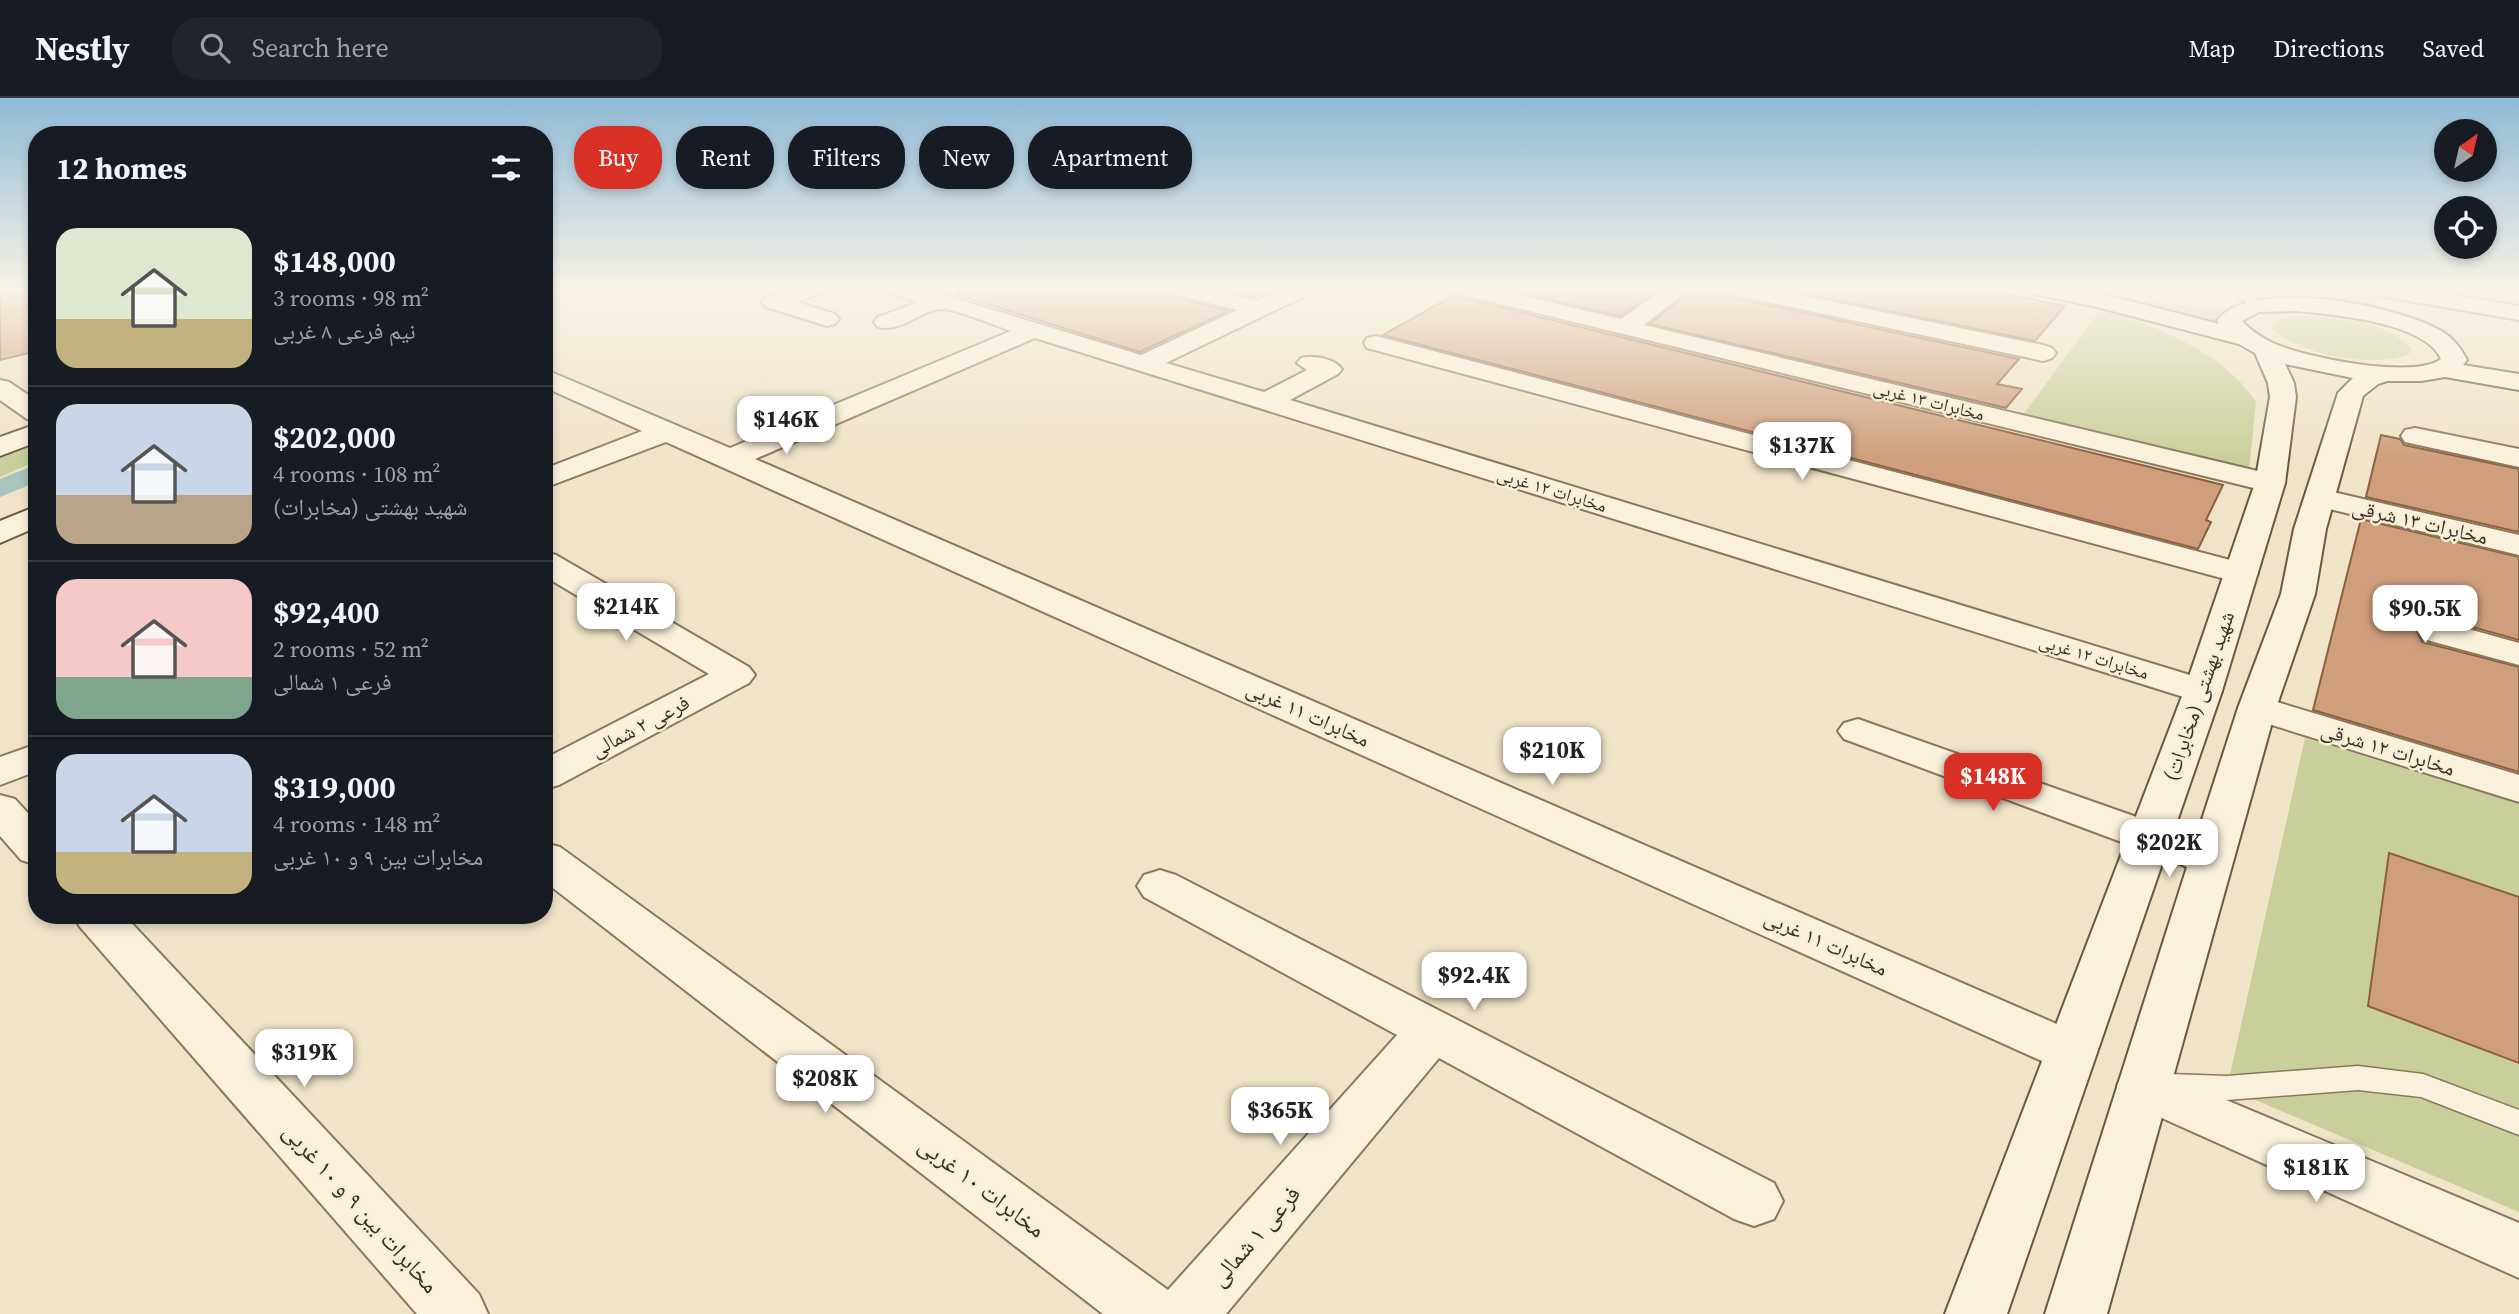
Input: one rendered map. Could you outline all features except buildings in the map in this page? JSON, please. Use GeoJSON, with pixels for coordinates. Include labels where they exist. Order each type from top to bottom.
{"type":"FeatureCollection","features":[{"type":"Feature","properties":{"kind":"street"},"geometry":{"type":"LineString","coordinates":[[730,458],[996,346]]}},
{"type":"Feature","properties":{"kind":"street","name":"مخابرات ۱۲ غربی"},"geometry":{"type":"LineString","coordinates":[[1084,346],[2203,691]]}},
{"type":"Feature","properties":{"kind":"street"},"geometry":{"type":"LineString","coordinates":[[1143,364],[1181,346]]}},
{"type":"Feature","properties":{"kind":"street"},"geometry":{"type":"LineString","coordinates":[[1390,346],[2241,573]]}},
{"type":"Feature","properties":{"kind":"street","name":"مخابرات ۱۳ غربی"},"geometry":{"type":"LineString","coordinates":[[1703,346],[2270,483]]}},
{"type":"Feature","properties":{"kind":"street"},"geometry":{"type":"LineString","coordinates":[[2009,346],[2043,353]]}},
{"type":"Feature","properties":{"kind":"street"},"geometry":{"type":"LineString","coordinates":[[2231,346],[2264,357],[2318,365],[2368,384]]}},
{"type":"Feature","properties":{"kind":"street","name":"شهید بهشتی (مخابرات)"},"geometry":{"type":"LineString","coordinates":[[1976,1314],[2203,691],[2270,483],[2283,397],[2264,357],[2252,346]]}},
{"type":"Feature","properties":{"kind":"street"},"geometry":{"type":"LineString","coordinates":[[2433,346],[2446,358],[2519,382]]}},
{"type":"Feature","properties":{"kind":"street"},"geometry":{"type":"LineString","coordinates":[[2264,357],[2297,379],[2315,378],[2339,386],[2368,384],[2421,374],[2446,358],[2519,365]]}},
{"type":"Feature","properties":{"kind":"street"},"geometry":{"type":"LineString","coordinates":[[1266,402],[1329,369],[1310,363]]}},
{"type":"Feature","properties":{"kind":"street","name":"مخابرات ۱۱ غربی"},"geometry":{"type":"LineString","coordinates":[[553,381],[2071,1052]]}},
{"type":"Feature","properties":{"kind":"street"},"geometry":{"type":"LineString","coordinates":[[2076,1314],[2257,708],[2298,594],[2320,498],[2368,384]]}},
{"type":"Feature","properties":{"kind":"street"},"geometry":{"type":"LineString","coordinates":[[0,388],[28,407]]}},
{"type":"Feature","properties":{"kind":"street"},"geometry":{"type":"LineString","coordinates":[[553,476],[668,431]]}},
{"type":"Feature","properties":{"kind":"street"},"geometry":{"type":"LineString","coordinates":[[0,447],[28,436]]}},
{"type":"Feature","properties":{"kind":"street"},"geometry":{"type":"LineString","coordinates":[[2415,436],[2519,458]]}},
{"type":"Feature","properties":{"kind":"street","name":"مخابرات ۱۳ شرقی"},"geometry":{"type":"LineString","coordinates":[[2320,498],[2519,545]]}},
{"type":"Feature","properties":{"kind":"street"},"geometry":{"type":"LineString","coordinates":[[0,533],[28,519]]}},
{"type":"Feature","properties":{"kind":"street","name":"فرعی ۲ شمالی"},"geometry":{"type":"LineString","coordinates":[[553,567],[736,676],[553,771]]}},
{"type":"Feature","properties":{"kind":"street"},"geometry":{"type":"LineString","coordinates":[[2436,631],[2519,654]]}},
{"type":"Feature","properties":{"kind":"street","name":"مخابرات ۱۲ شرقی"},"geometry":{"type":"LineString","coordinates":[[2257,708],[2519,789]]}},
{"type":"Feature","properties":{"kind":"street"},"geometry":{"type":"LineString","coordinates":[[1858,731],[2211,859]]}},
{"type":"Feature","properties":{"kind":"street"},"geometry":{"type":"LineString","coordinates":[[0,772],[28,761]]}},
{"type":"Feature","properties":{"kind":"street"},"geometry":{"type":"LineString","coordinates":[[0,809],[28,840]]}},
{"type":"Feature","properties":{"kind":"street","name":"مخابرات ۱۰ غربی"},"geometry":{"type":"LineString","coordinates":[[553,865],[1151,1314]]}},
{"type":"Feature","properties":{"kind":"street"},"geometry":{"type":"LineString","coordinates":[[1160,886],[1754,1201]]}},
{"type":"Feature","properties":{"kind":"street","name":"مخابرات بین ۹ و ۱۰ غربی"},"geometry":{"type":"LineString","coordinates":[[104,924],[457,1314]]}},
{"type":"Feature","properties":{"kind":"street","name":"فرعی ۱ شمالی"},"geometry":{"type":"LineString","coordinates":[[1187,1314],[1432,1030]]}},
{"type":"Feature","properties":{"kind":"street"},"geometry":{"type":"LineString","coordinates":[[2143,1086],[2519,1251]]}},
{"type":"Feature","properties":{"kind":"lane"},"geometry":{"type":"LineString","coordinates":[[2143,1086],[2227,1088],[2358,1078],[2423,1086],[2519,1124]]}},
{"type":"Feature","properties":{"kind":"green space"},"geometry":{"type":"Polygon","coordinates":[[[2074,346],[2192,346],[2225,368],[2256,402],[2249,470],[2023,415],[2074,346]]]}},
{"type":"Feature","properties":{"kind":"green space"},"geometry":{"type":"Polygon","coordinates":[[[2302,346],[2408,346],[2411,348],[2409,354],[2394,358],[2358,360],[2320,353],[2302,346]]]}},
{"type":"Feature","properties":{"kind":"green space"},"geometry":{"type":"Polygon","coordinates":[[[28,443],[28,465],[0,477],[0,455],[28,443]]]}},
{"type":"Feature","properties":{"kind":"green space"},"geometry":{"type":"Polygon","coordinates":[[[2305,738],[2519,804],[2519,1212],[2227,1088],[2305,738]]]}},
{"type":"Feature","properties":{"kind":"waterway"},"geometry":{"type":"LineString","coordinates":[[0,489],[28,476]]}}]}
